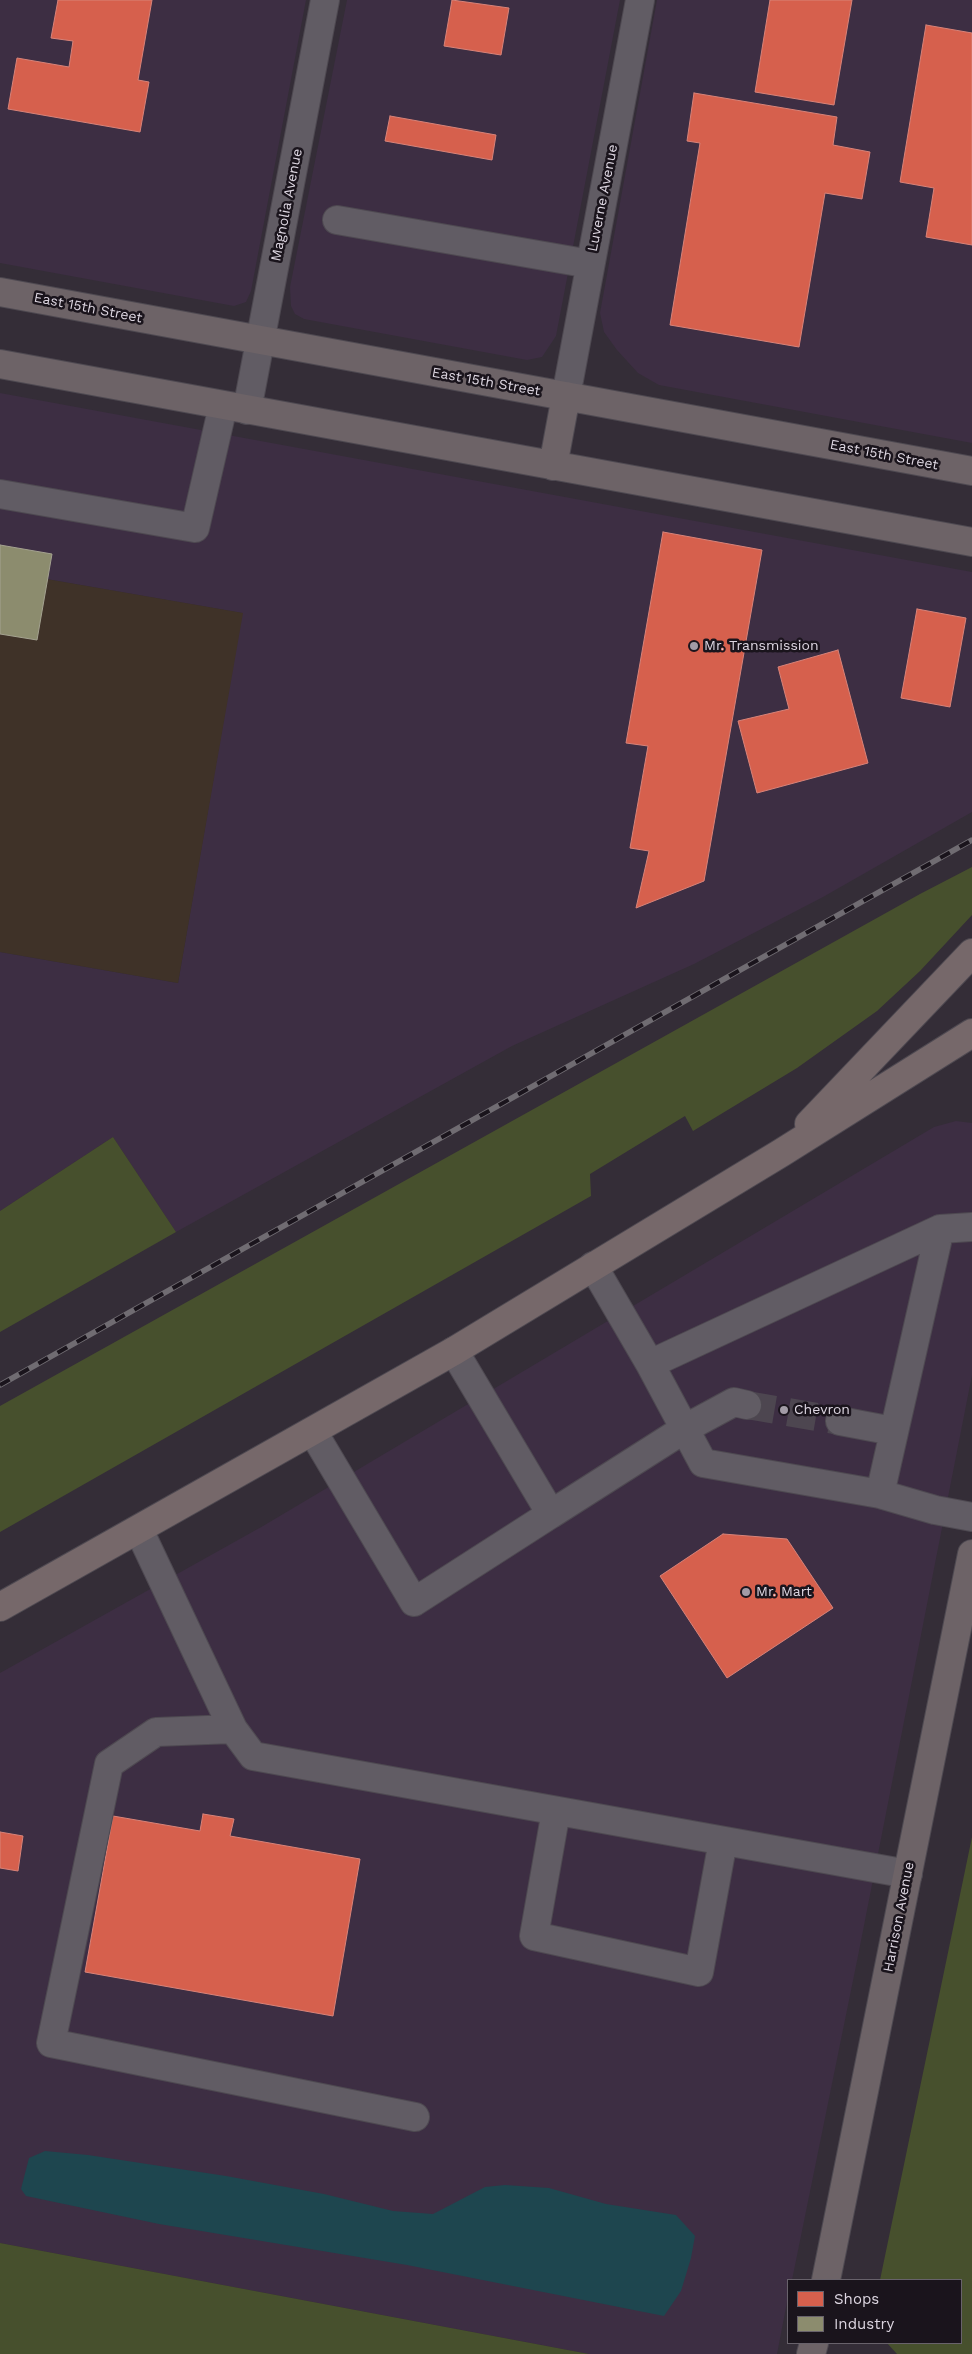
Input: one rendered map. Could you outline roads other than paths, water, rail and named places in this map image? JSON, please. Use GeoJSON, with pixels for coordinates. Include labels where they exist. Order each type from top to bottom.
{"type":"FeatureCollection","features":[{"type":"Feature","properties":{"kind":"highway"},"geometry":{"type":"LineString","coordinates":[[781,1153],[972,953]]}},
{"type":"Feature","properties":{"kind":"highway"},"geometry":{"type":"LineString","coordinates":[[0,1607],[454,1351],[781,1153],[972,1034]]}},
{"type":"Feature","properties":{"kind":"main road","name":"East 15th Street"},"geometry":{"type":"LineString","coordinates":[[0,292],[972,471]]}},
{"type":"Feature","properties":{"kind":"main road"},"geometry":{"type":"LineString","coordinates":[[0,364],[972,542]]}},
{"type":"Feature","properties":{"kind":"main road"},"geometry":{"type":"LineString","coordinates":[[553,466],[566,396]]}},
{"type":"Feature","properties":{"kind":"main road","name":"Harrison Avenue"},"geometry":{"type":"LineString","coordinates":[[826,2279],[972,1554]]}},
{"type":"Feature","properties":{"kind":"street","name":"Magnolia Avenue"},"geometry":{"type":"LineString","coordinates":[[0,494],[195,528],[235,408],[261,340],[326,0]]}},
{"type":"Feature","properties":{"kind":"street","name":"Luverne Avenue"},"geometry":{"type":"LineString","coordinates":[[566,396],[640,0]]}},
{"type":"Feature","properties":{"kind":"street"},"geometry":{"type":"LineString","coordinates":[[337,220],[590,264]]}},
{"type":"Feature","properties":{"kind":"street"},"geometry":{"type":"LineString","coordinates":[[650,1364],[940,1229],[972,1227]]}},
{"type":"Feature","properties":{"kind":"street"},"geometry":{"type":"LineString","coordinates":[[880,1494],[940,1229]]}},
{"type":"Feature","properties":{"kind":"street"},"geometry":{"type":"LineString","coordinates":[[593,1266],[686,1428],[703,1463],[880,1494],[935,1510],[972,1517]]}},
{"type":"Feature","properties":{"kind":"street"},"geometry":{"type":"LineString","coordinates":[[454,1351],[551,1514]]}},
{"type":"Feature","properties":{"kind":"street"},"geometry":{"type":"LineString","coordinates":[[313,1432],[414,1602],[686,1428],[734,1402],[747,1405]]}},
{"type":"Feature","properties":{"kind":"street"},"geometry":{"type":"LineString","coordinates":[[840,1421],[893,1430]]}},
{"type":"Feature","properties":{"kind":"street"},"geometry":{"type":"LineString","coordinates":[[138,1530],[233,1729],[253,1756],[908,1874]]}},
{"type":"Feature","properties":{"kind":"street"},"geometry":{"type":"LineString","coordinates":[[233,1729],[156,1732],[109,1764],[51,2043],[415,2117]]}},
{"type":"Feature","properties":{"kind":"street"},"geometry":{"type":"LineString","coordinates":[[556,1811],[534,1936],[699,1972],[723,1841]]}},
{"type":"Feature","properties":{"kind":"water"},"geometry":{"type":"Polygon","coordinates":[[[45,2151],[88,2155],[226,2176],[324,2194],[393,2211],[433,2214],[485,2187],[505,2185],[549,2188],[606,2204],[676,2215],[695,2236],[691,2258],[681,2291],[664,2316],[407,2265],[159,2224],[26,2196],[21,2189],[29,2158],[45,2151]]]}},
{"type":"Feature","properties":{"kind":"tunnel"},"geometry":{"type":"LineString","coordinates":[[747,1405],[840,1421]]}},
{"type":"Feature","properties":{"kind":"railway"},"geometry":{"type":"LineString","coordinates":[[0,1385],[972,840]]}},
{"type":"Feature","properties":{"kind":"place","name":"Mr. Transmission"},"geometry":{"type":"Point","coordinates":[694,646]}},
{"type":"Feature","properties":{"kind":"place","name":"Chevron"},"geometry":{"type":"Point","coordinates":[784,1410]}},
{"type":"Feature","properties":{"kind":"place","name":"Mr. Mart"},"geometry":{"type":"Point","coordinates":[746,1592]}}]}
